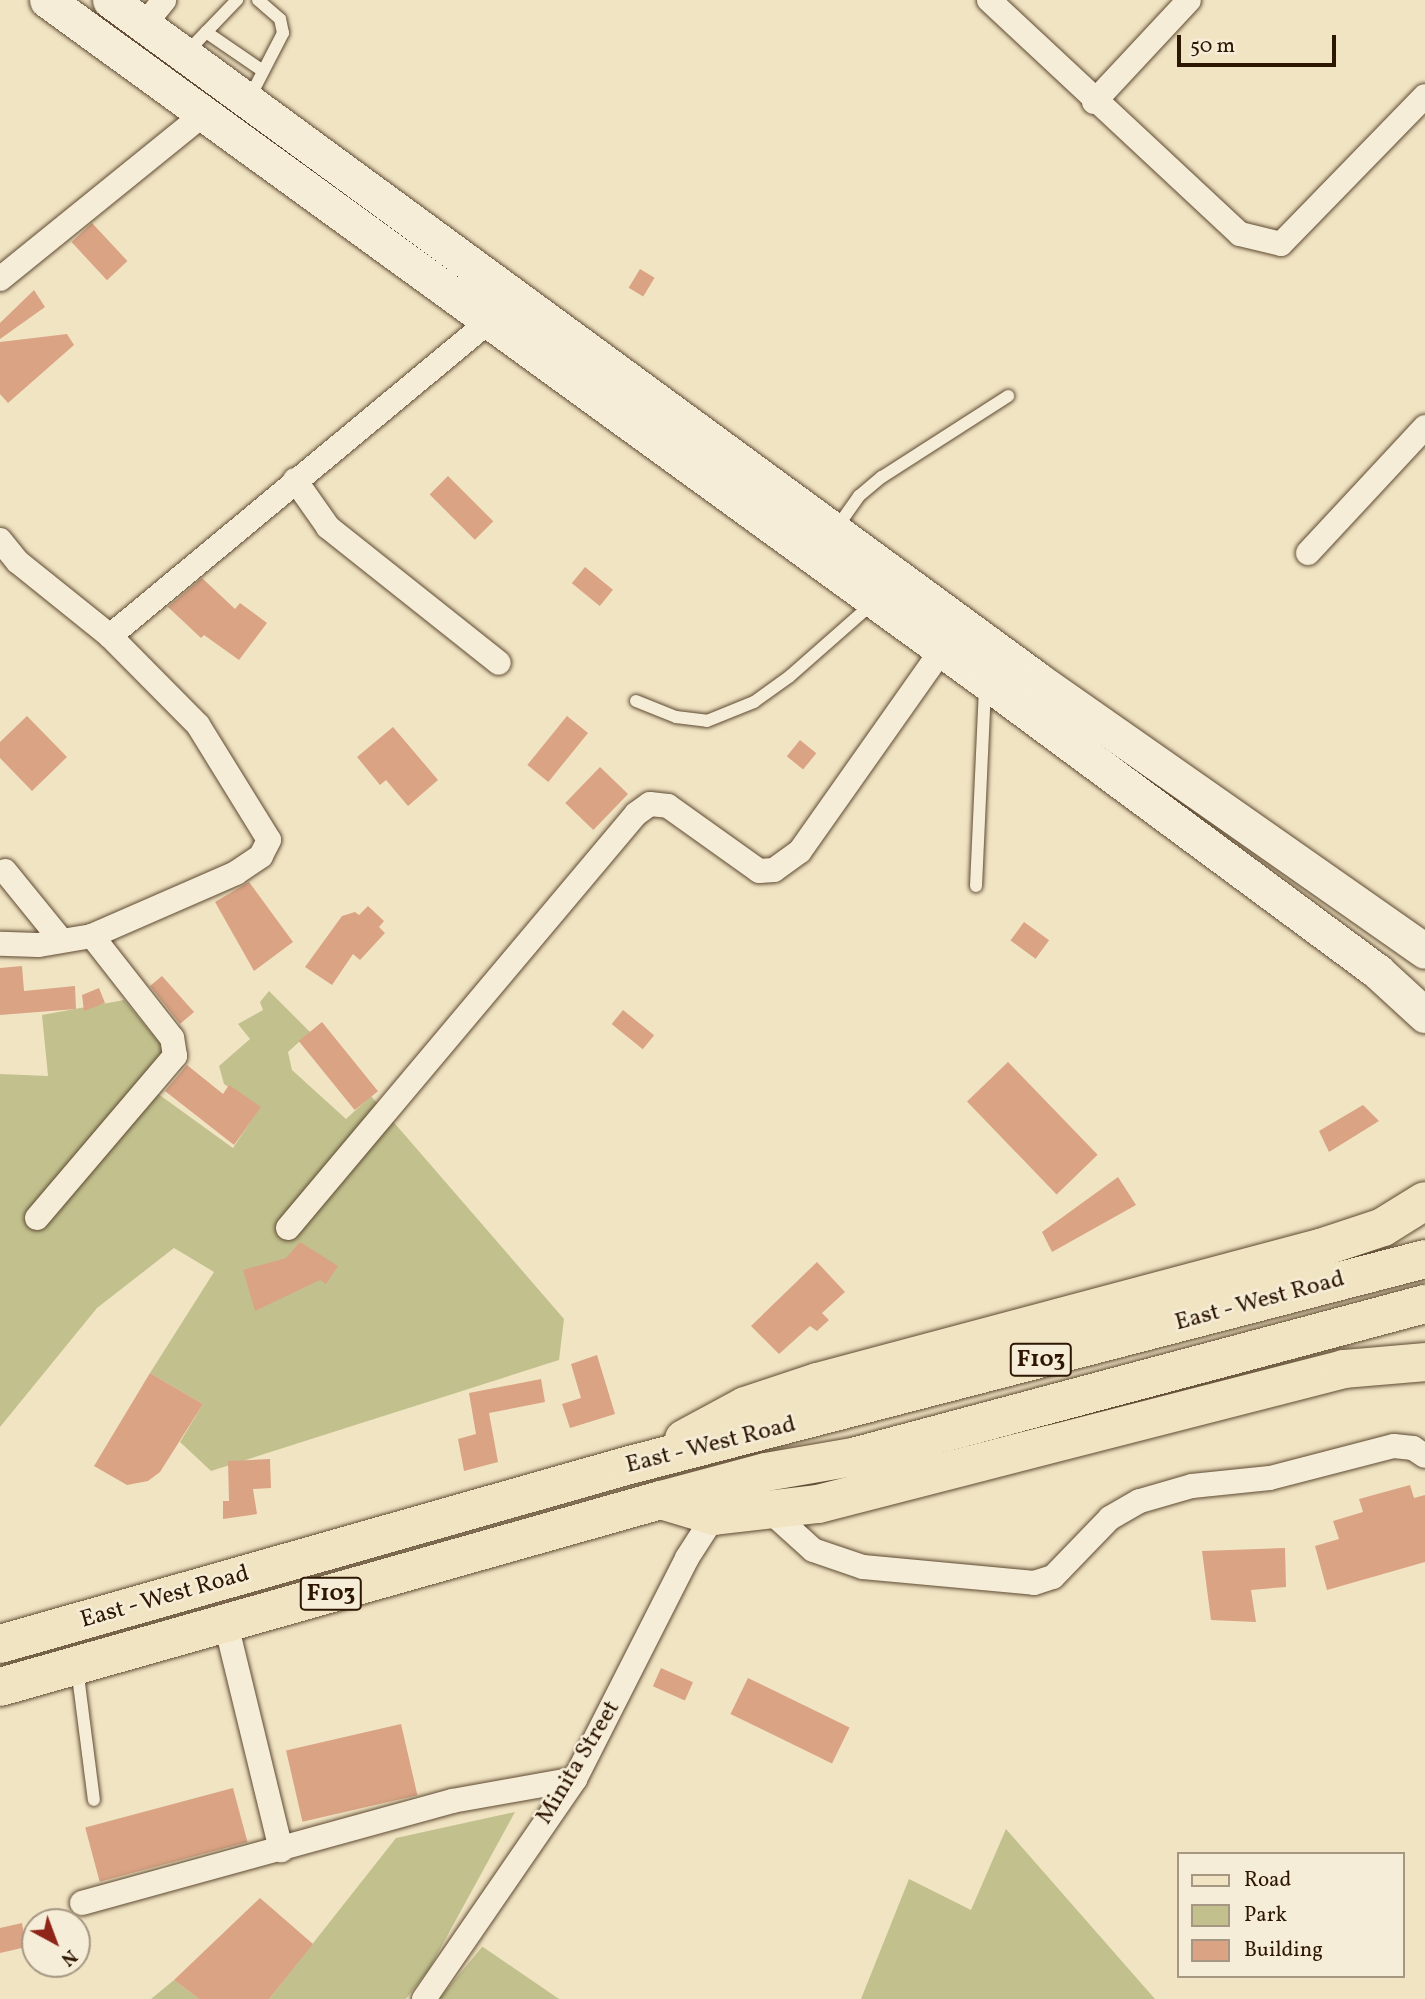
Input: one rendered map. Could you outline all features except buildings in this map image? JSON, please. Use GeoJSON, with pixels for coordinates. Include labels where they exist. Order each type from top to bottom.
{"type":"FeatureCollection","features":[{"type":"Feature","properties":{"kind":"main road"},"geometry":{"type":"LineString","coordinates":[[47,0],[985,681],[1378,972],[1425,1015]]}},
{"type":"Feature","properties":{"kind":"main road"},"geometry":{"type":"LineString","coordinates":[[110,0],[154,12],[256,86],[835,530],[1096,722],[1425,951]]}},
{"type":"Feature","properties":{"kind":"main road"},"geometry":{"type":"LineString","coordinates":[[657,1459],[699,1429],[745,1406],[817,1382],[1320,1248],[1383,1227],[1425,1202]]}},
{"type":"Feature","properties":{"kind":"main road","name":"East - West Road"},"geometry":{"type":"LineString","coordinates":[[0,1644],[657,1459],[1425,1259]]}},
{"type":"Feature","properties":{"kind":"main road","name":"East - West Road"},"geometry":{"type":"LineString","coordinates":[[0,1687],[766,1472],[853,1457],[1425,1304]]}},
{"type":"Feature","properties":{"kind":"main road"},"geometry":{"type":"LineString","coordinates":[[662,1500],[714,1516],[770,1511],[932,1478],[1344,1369],[1425,1362]]}},
{"type":"Feature","properties":{"kind":"street"},"geometry":{"type":"LineString","coordinates":[[989,0],[1094,102],[1240,234],[1281,244],[1425,96]]}},
{"type":"Feature","properties":{"kind":"street"},"geometry":{"type":"LineString","coordinates":[[1094,102],[1189,0]]}},
{"type":"Feature","properties":{"kind":"street"},"geometry":{"type":"LineString","coordinates":[[0,279],[204,114]]}},
{"type":"Feature","properties":{"kind":"street"},"geometry":{"type":"LineString","coordinates":[[110,636],[489,321]]}},
{"type":"Feature","properties":{"kind":"street"},"geometry":{"type":"LineString","coordinates":[[1308,553],[1425,427]]}},
{"type":"Feature","properties":{"kind":"street"},"geometry":{"type":"LineString","coordinates":[[295,480],[328,527],[499,663]]}},
{"type":"Feature","properties":{"kind":"street"},"geometry":{"type":"LineString","coordinates":[[0,540],[18,562],[110,636],[198,725],[269,840],[261,856],[236,873],[92,936],[0,944]]}},
{"type":"Feature","properties":{"kind":"street"},"geometry":{"type":"LineString","coordinates":[[288,1228],[636,814],[650,804],[668,806],[759,871],[774,870],[800,851],[942,650]]}},
{"type":"Feature","properties":{"kind":"street"},"geometry":{"type":"LineString","coordinates":[[5,872],[61,940]]}},
{"type":"Feature","properties":{"kind":"street"},"geometry":{"type":"LineString","coordinates":[[37,1219],[175,1056],[172,1038],[92,936]]}},
{"type":"Feature","properties":{"kind":"street"},"geometry":{"type":"LineString","coordinates":[[770,1511],[813,1550],[863,1567],[1034,1583],[1053,1577],[1110,1518],[1140,1501],[1192,1486],[1269,1478],[1394,1446],[1425,1456]]}},
{"type":"Feature","properties":{"kind":"street","name":"Minita Street"},"geometry":{"type":"LineString","coordinates":[[424,1999],[575,1779],[687,1558],[714,1516]]}},
{"type":"Feature","properties":{"kind":"street"},"geometry":{"type":"LineString","coordinates":[[226,1624],[281,1850]]}},
{"type":"Feature","properties":{"kind":"street"},"geometry":{"type":"LineString","coordinates":[[82,1902],[281,1850],[452,1801],[575,1779]]}},
{"type":"Feature","properties":{"kind":"lane"},"geometry":{"type":"LineString","coordinates":[[195,43],[237,0]]}},
{"type":"Feature","properties":{"kind":"lane"},"geometry":{"type":"LineString","coordinates":[[256,86],[284,26],[258,0]]}},
{"type":"Feature","properties":{"kind":"lane"},"geometry":{"type":"LineString","coordinates":[[835,530],[859,496],[882,477],[1008,396]]}},
{"type":"Feature","properties":{"kind":"lane"},"geometry":{"type":"LineString","coordinates":[[636,701],[676,717],[707,721],[754,702],[875,601]]}},
{"type":"Feature","properties":{"kind":"lane"},"geometry":{"type":"LineString","coordinates":[[976,886],[985,681]]}},
{"type":"Feature","properties":{"kind":"lane"},"geometry":{"type":"LineString","coordinates":[[77,1665],[94,1800]]}},
{"type":"Feature","properties":{"kind":"green space"},"geometry":{"type":"Polygon","coordinates":[[[269,991],[310,1032],[288,1052],[292,1070],[346,1119],[371,1096],[564,1319],[559,1360],[211,1471],[180,1442],[203,1404],[150,1373],[214,1272],[174,1248],[97,1308],[0,1427],[0,1074],[48,1076],[42,1015],[124,1000],[174,1060],[154,1091],[233,1148],[260,1107],[224,1084],[219,1066],[250,1039],[238,1024],[263,1010],[260,1002],[269,991]]]}},
{"type":"Feature","properties":{"kind":"green space"},"geometry":{"type":"Polygon","coordinates":[[[515,1812],[429,1969],[406,1999],[269,1999],[396,1838],[515,1812]]]}},
{"type":"Feature","properties":{"kind":"green space"},"geometry":{"type":"Polygon","coordinates":[[[1006,1829],[1155,1999],[861,1999],[909,1879],[971,1910],[1006,1829]]]}},
{"type":"Feature","properties":{"kind":"green space"},"geometry":{"type":"Polygon","coordinates":[[[483,1947],[559,1999],[439,1999],[483,1947]]]}},
{"type":"Feature","properties":{"kind":"green space"},"geometry":{"type":"Polygon","coordinates":[[[174,1980],[199,1999],[151,1999],[174,1980]]]}}]}
